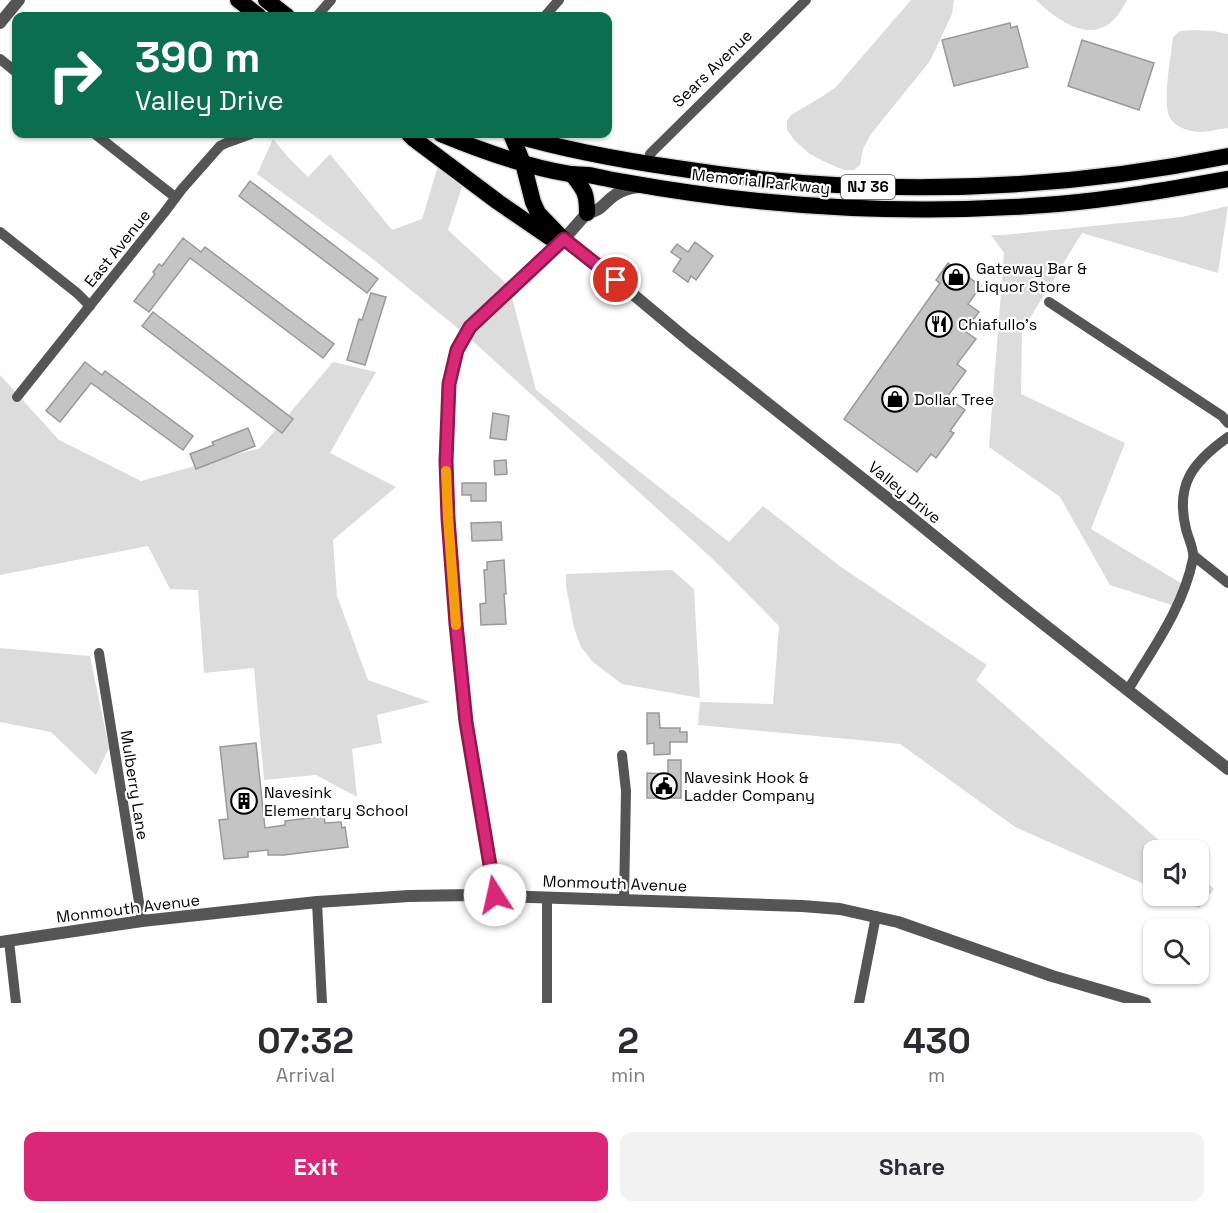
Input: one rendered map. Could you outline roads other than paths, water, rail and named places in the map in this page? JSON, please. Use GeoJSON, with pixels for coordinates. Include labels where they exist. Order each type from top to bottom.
{"type":"FeatureCollection","features":[{"type":"Feature","properties":{"kind":"highway"},"geometry":{"type":"LineString","coordinates":[[238,0],[254,12]]}},
{"type":"Feature","properties":{"kind":"highway"},"geometry":{"type":"LineString","coordinates":[[266,0],[282,12]]}},
{"type":"Feature","properties":{"kind":"highway"},"geometry":{"type":"LineString","coordinates":[[413,138],[549,237],[564,239]]}},
{"type":"Feature","properties":{"kind":"highway","name":"Memorial Parkway"},"geometry":{"type":"LineString","coordinates":[[451,138],[523,163],[572,174],[740,199],[799,205],[926,210],[1060,204],[1142,194],[1228,179]]}},
{"type":"Feature","properties":{"kind":"highway"},"geometry":{"type":"LineString","coordinates":[[513,138],[523,163],[532,202],[538,213],[564,239]]}},
{"type":"Feature","properties":{"kind":"highway","name":"Memorial Parkway"},"geometry":{"type":"LineString","coordinates":[[527,138],[597,156],[767,181],[925,188],[1011,185],[1082,179],[1183,165],[1228,156]]}},
{"type":"Feature","properties":{"kind":"highway"},"geometry":{"type":"LineString","coordinates":[[572,174],[585,192],[587,213]]}},
{"type":"Feature","properties":{"kind":"street"},"geometry":{"type":"LineString","coordinates":[[0,23],[19,0]]}},
{"type":"Feature","properties":{"kind":"street"},"geometry":{"type":"LineString","coordinates":[[320,12],[331,0]]}},
{"type":"Feature","properties":{"kind":"street"},"geometry":{"type":"LineString","coordinates":[[548,12],[558,0]]}},
{"type":"Feature","properties":{"kind":"street","name":"Sears Avenue"},"geometry":{"type":"LineString","coordinates":[[648,164],[650,154],[806,0]]}},
{"type":"Feature","properties":{"kind":"street"},"geometry":{"type":"LineString","coordinates":[[0,59],[12,69]]}},
{"type":"Feature","properties":{"kind":"street"},"geometry":{"type":"LineString","coordinates":[[99,138],[175,197]]}},
{"type":"Feature","properties":{"kind":"street","name":"East Avenue"},"geometry":{"type":"LineString","coordinates":[[17,397],[175,197],[220,146],[240,138]]}},
{"type":"Feature","properties":{"kind":"street"},"geometry":{"type":"LineString","coordinates":[[495,895],[466,722],[456,624],[446,461],[449,384],[457,350],[470,327],[564,239],[587,213],[596,211],[615,194],[626,189],[645,186]]}},
{"type":"Feature","properties":{"kind":"street"},"geometry":{"type":"LineString","coordinates":[[0,232],[90,306]]}},
{"type":"Feature","properties":{"kind":"street","name":"Valley Drive"},"geometry":{"type":"LineString","coordinates":[[564,239],[1008,596],[1228,769]]}},
{"type":"Feature","properties":{"kind":"street"},"geometry":{"type":"LineString","coordinates":[[1049,302],[1222,416],[1228,423]]}},
{"type":"Feature","properties":{"kind":"street"},"geometry":{"type":"LineString","coordinates":[[1128,690],[1184,592],[1194,556],[1183,517],[1182,499],[1185,486],[1201,460],[1228,437]]}},
{"type":"Feature","properties":{"kind":"street"},"geometry":{"type":"LineString","coordinates":[[1194,556],[1228,583]]}},
{"type":"Feature","properties":{"kind":"street","name":"Mulberry Lane"},"geometry":{"type":"LineString","coordinates":[[99,653],[142,921]]}},
{"type":"Feature","properties":{"kind":"street"},"geometry":{"type":"LineString","coordinates":[[622,755],[626,791],[624,900]]}},
{"type":"Feature","properties":{"kind":"street","name":"Monmouth Avenue"},"geometry":{"type":"LineString","coordinates":[[4,941],[142,921],[317,902],[409,896],[495,895],[802,906],[840,909],[876,916],[927,931],[1052,976],[1145,1003]]}},
{"type":"Feature","properties":{"kind":"street"},"geometry":{"type":"LineString","coordinates":[[547,897],[547,1003]]}},
{"type":"Feature","properties":{"kind":"street"},"geometry":{"type":"LineString","coordinates":[[317,902],[322,1003]]}},
{"type":"Feature","properties":{"kind":"street"},"geometry":{"type":"LineString","coordinates":[[860,1003],[876,916]]}},
{"type":"Feature","properties":{"kind":"street"},"geometry":{"type":"LineString","coordinates":[[4,941],[16,1003]]}},
{"type":"Feature","properties":{"kind":"place","name":"Gateway Bar & Liquor Store"},"geometry":{"type":"Point","coordinates":[956,277]}},
{"type":"Feature","properties":{"kind":"place","name":"Chiafullo's"},"geometry":{"type":"Point","coordinates":[939,324]}},
{"type":"Feature","properties":{"kind":"place","name":"Dollar Tree"},"geometry":{"type":"Point","coordinates":[895,399]}},
{"type":"Feature","properties":{"kind":"place","name":"Navesink Hook & Ladder Company"},"geometry":{"type":"Point","coordinates":[664,786]}},
{"type":"Feature","properties":{"kind":"place","name":"Navesink Elementary School"},"geometry":{"type":"Point","coordinates":[244,801]}}]}
